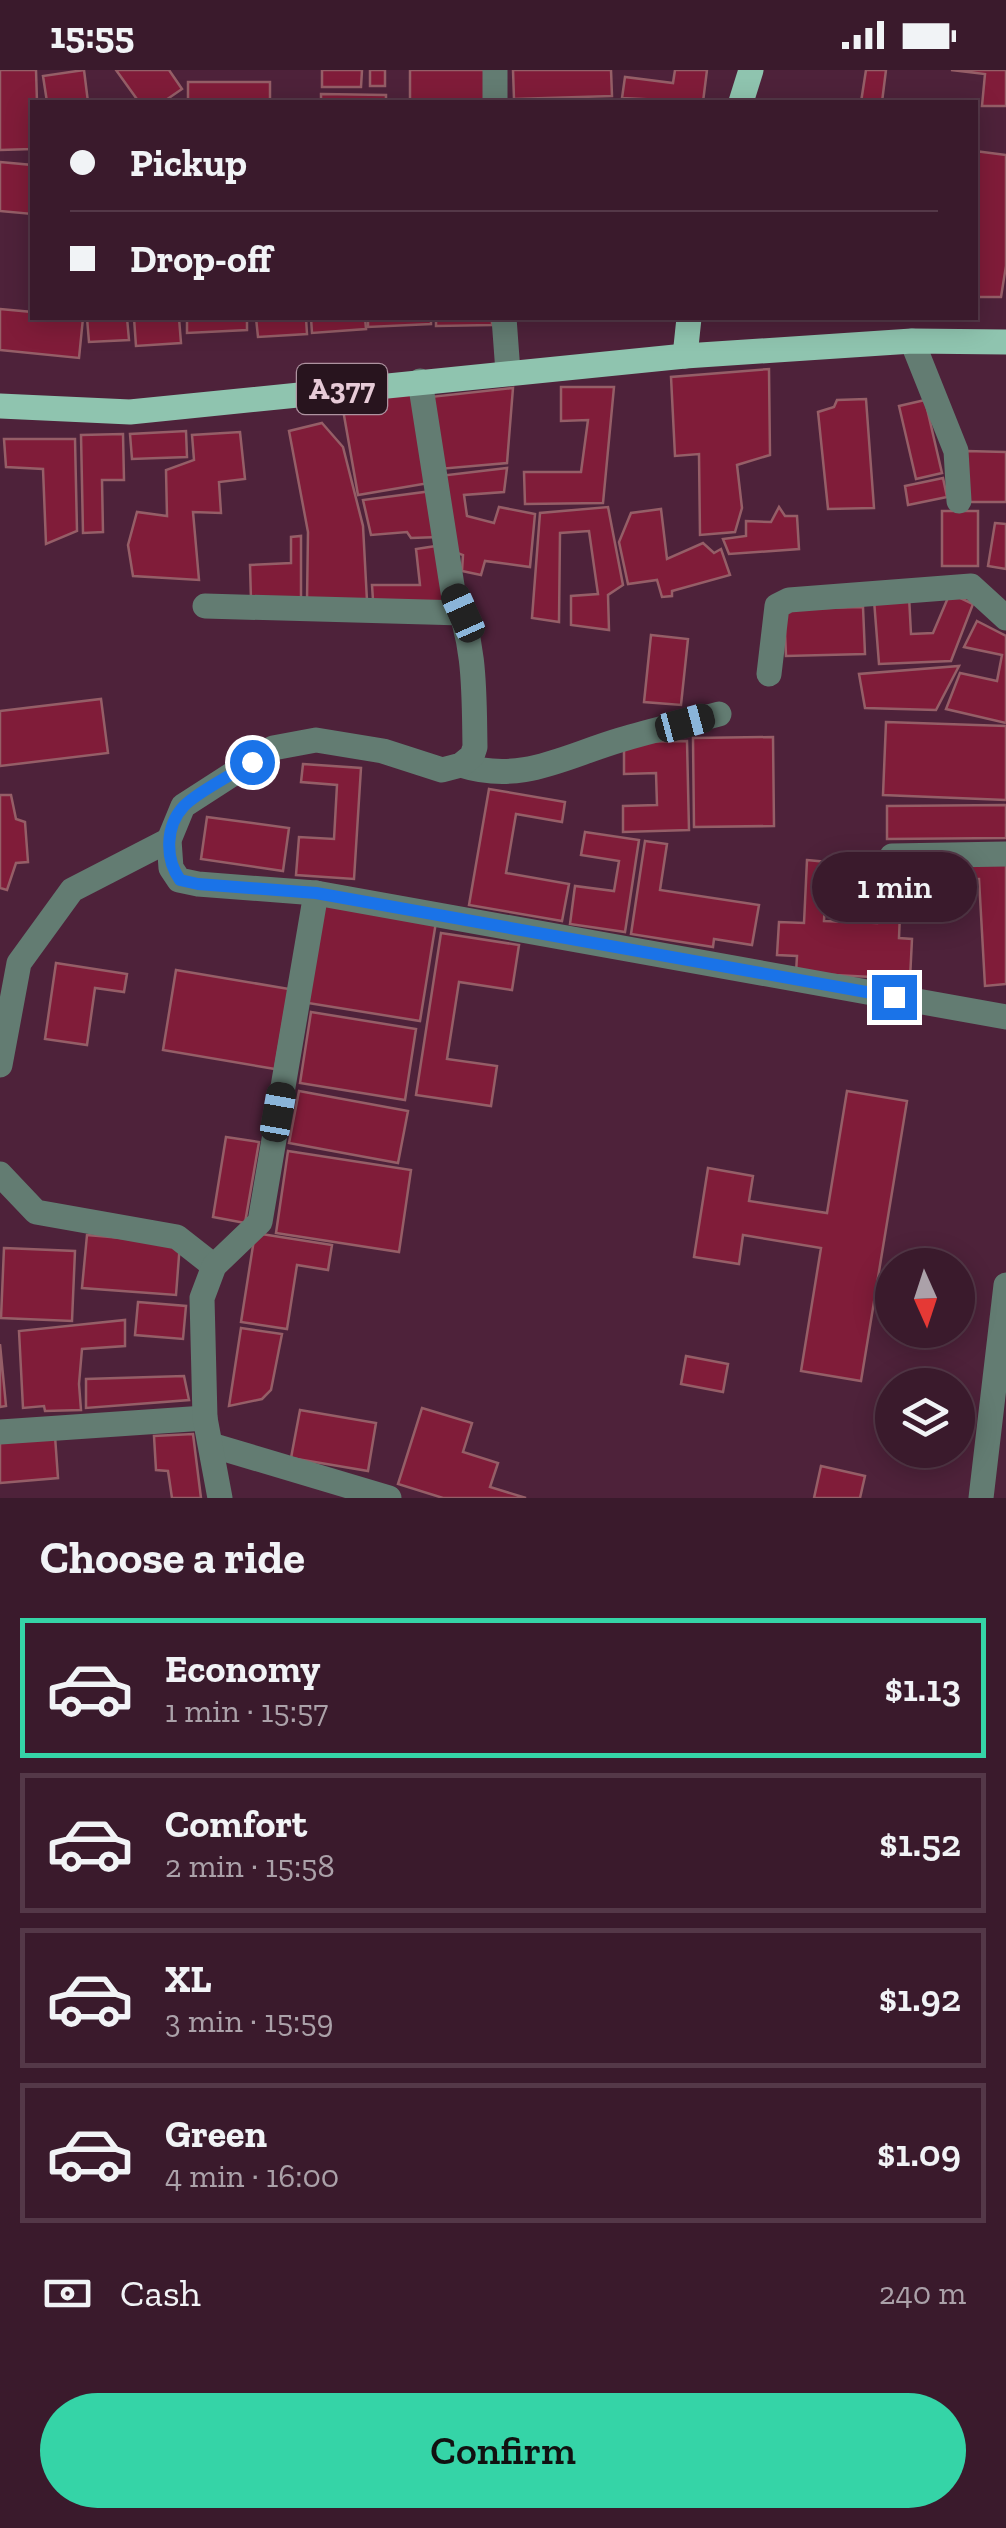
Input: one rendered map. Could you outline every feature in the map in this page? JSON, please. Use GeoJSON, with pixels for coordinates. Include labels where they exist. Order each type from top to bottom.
{"type":"FeatureCollection","features":[{"type":"Feature","properties":{"kind":"main road"},"geometry":{"type":"LineString","coordinates":[[741,100],[751,70]]}},
{"type":"Feature","properties":{"kind":"main road"},"geometry":{"type":"LineString","coordinates":[[689,320],[684,356],[912,341],[1006,342]]}},
{"type":"Feature","properties":{"kind":"main road","name":"A377"},"geometry":{"type":"LineString","coordinates":[[0,406],[130,412],[684,356]]}},
{"type":"Feature","properties":{"kind":"street"},"geometry":{"type":"LineString","coordinates":[[495,70],[495,100]]}},
{"type":"Feature","properties":{"kind":"street"},"geometry":{"type":"LineString","coordinates":[[504,320],[508,372]]}},
{"type":"Feature","properties":{"kind":"street"},"geometry":{"type":"LineString","coordinates":[[912,341],[956,451],[959,501]]}},
{"type":"Feature","properties":{"kind":"street"},"geometry":{"type":"LineString","coordinates":[[420,381],[454,592],[463,613],[473,673],[475,748],[461,764],[442,770],[383,751],[316,740],[273,748],[183,806],[169,840],[171,868],[180,880],[316,893],[1006,1017]]}},
{"type":"Feature","properties":{"kind":"street"},"geometry":{"type":"LineString","coordinates":[[769,674],[774,616],[777,606],[789,600],[970,586],[1006,618]]}},
{"type":"Feature","properties":{"kind":"street"},"geometry":{"type":"LineString","coordinates":[[205,606],[463,613]]}},
{"type":"Feature","properties":{"kind":"street"},"geometry":{"type":"LineString","coordinates":[[461,764],[485,772],[538,769],[617,741],[719,714]]}},
{"type":"Feature","properties":{"kind":"street"},"geometry":{"type":"LineString","coordinates":[[0,1065],[20,963],[72,890],[169,840]]}},
{"type":"Feature","properties":{"kind":"street"},"geometry":{"type":"LineString","coordinates":[[892,856],[1006,854]]}},
{"type":"Feature","properties":{"kind":"street"},"geometry":{"type":"LineString","coordinates":[[220,1498],[205,1418],[202,1298],[214,1266],[260,1222],[316,893]]}},
{"type":"Feature","properties":{"kind":"street"},"geometry":{"type":"LineString","coordinates":[[0,1174],[36,1212],[176,1237],[214,1266]]}},
{"type":"Feature","properties":{"kind":"street"},"geometry":{"type":"LineString","coordinates":[[981,1498],[1005,1301]]}},
{"type":"Feature","properties":{"kind":"street"},"geometry":{"type":"LineString","coordinates":[[0,1432],[205,1418]]}},
{"type":"Feature","properties":{"kind":"street"},"geometry":{"type":"LineString","coordinates":[[211,1444],[389,1498]]}},
{"type":"Feature","properties":{"kind":"building"},"geometry":{"type":"Polygon","coordinates":[[[0,70],[36,70],[37,100],[30,100],[30,149],[0,150],[0,70]]]}},
{"type":"Feature","properties":{"kind":"building"},"geometry":{"type":"Polygon","coordinates":[[[84,70],[88,100],[47,100],[43,76],[84,70]]]}},
{"type":"Feature","properties":{"kind":"building"},"geometry":{"type":"Polygon","coordinates":[[[116,70],[169,70],[182,89],[166,100],[138,100],[116,70]]]}},
{"type":"Feature","properties":{"kind":"building"},"geometry":{"type":"Polygon","coordinates":[[[322,70],[362,70],[361,87],[322,87],[322,70]]]}},
{"type":"Feature","properties":{"kind":"building"},"geometry":{"type":"Polygon","coordinates":[[[370,70],[385,70],[385,86],[370,86],[370,70]]]}},
{"type":"Feature","properties":{"kind":"building"},"geometry":{"type":"Polygon","coordinates":[[[410,70],[486,70],[486,100],[410,100],[410,70]]]}},
{"type":"Feature","properties":{"kind":"building"},"geometry":{"type":"Polygon","coordinates":[[[513,70],[611,70],[612,96],[514,99],[513,70]]]}},
{"type":"Feature","properties":{"kind":"building"},"geometry":{"type":"Polygon","coordinates":[[[675,70],[707,70],[703,100],[622,98],[625,77],[673,83],[675,70]]]}},
{"type":"Feature","properties":{"kind":"building"},"geometry":{"type":"Polygon","coordinates":[[[866,70],[886,70],[882,100],[861,100],[866,70]]]}},
{"type":"Feature","properties":{"kind":"building"},"geometry":{"type":"Polygon","coordinates":[[[951,70],[1006,70],[1006,106],[982,106],[985,74],[951,70]]]}},
{"type":"Feature","properties":{"kind":"building"},"geometry":{"type":"Polygon","coordinates":[[[188,82],[270,82],[270,100],[188,100],[188,82]]]}},
{"type":"Feature","properties":{"kind":"building"},"geometry":{"type":"Polygon","coordinates":[[[321,94],[386,95],[386,100],[321,100],[321,94]]]}},
{"type":"Feature","properties":{"kind":"building"},"geometry":{"type":"Polygon","coordinates":[[[978,151],[1006,155],[1006,266],[1001,297],[978,297],[978,151]]]}},
{"type":"Feature","properties":{"kind":"building"},"geometry":{"type":"Polygon","coordinates":[[[0,162],[30,165],[30,214],[0,211],[0,162]]]}},
{"type":"Feature","properties":{"kind":"building"},"geometry":{"type":"Polygon","coordinates":[[[0,309],[30,312],[30,320],[83,320],[79,358],[0,350],[0,309]]]}},
{"type":"Feature","properties":{"kind":"building"},"geometry":{"type":"Polygon","coordinates":[[[87,320],[127,320],[129,340],[89,342],[87,320]]]}},
{"type":"Feature","properties":{"kind":"building"},"geometry":{"type":"Polygon","coordinates":[[[134,320],[179,320],[181,343],[136,346],[134,320]]]}},
{"type":"Feature","properties":{"kind":"building"},"geometry":{"type":"Polygon","coordinates":[[[187,320],[247,320],[247,330],[187,333],[187,320]]]}},
{"type":"Feature","properties":{"kind":"building"},"geometry":{"type":"Polygon","coordinates":[[[256,320],[306,320],[307,334],[258,337],[256,320]]]}},
{"type":"Feature","properties":{"kind":"building"},"geometry":{"type":"Polygon","coordinates":[[[311,320],[365,320],[366,329],[312,333],[311,320]]]}},
{"type":"Feature","properties":{"kind":"building"},"geometry":{"type":"Polygon","coordinates":[[[368,320],[431,320],[431,324],[368,327],[368,320]]]}},
{"type":"Feature","properties":{"kind":"building"},"geometry":{"type":"Polygon","coordinates":[[[436,320],[492,320],[492,325],[436,326],[436,320]]]}},
{"type":"Feature","properties":{"kind":"building"},"geometry":{"type":"Polygon","coordinates":[[[769,369],[770,455],[737,465],[742,508],[735,532],[700,535],[699,454],[675,456],[671,377],[769,369]]]}},
{"type":"Feature","properties":{"kind":"building"},"geometry":{"type":"Polygon","coordinates":[[[561,387],[614,387],[603,503],[525,504],[524,472],[581,472],[588,420],[561,421],[561,387]]]}},
{"type":"Feature","properties":{"kind":"building"},"geometry":{"type":"Polygon","coordinates":[[[513,388],[507,463],[439,469],[430,397],[513,388]]]}},
{"type":"Feature","properties":{"kind":"building"},"geometry":{"type":"Polygon","coordinates":[[[413,392],[429,483],[358,495],[342,404],[413,392]]]}},
{"type":"Feature","properties":{"kind":"building"},"geometry":{"type":"Polygon","coordinates":[[[866,399],[874,508],[828,509],[818,412],[834,407],[837,400],[866,399]]]}},
{"type":"Feature","properties":{"kind":"building"},"geometry":{"type":"Polygon","coordinates":[[[925,400],[942,473],[916,479],[899,406],[925,400]]]}},
{"type":"Feature","properties":{"kind":"building"},"geometry":{"type":"Polygon","coordinates":[[[322,423],[343,447],[363,526],[367,601],[307,601],[308,532],[289,431],[322,423]]]}},
{"type":"Feature","properties":{"kind":"building"},"geometry":{"type":"Polygon","coordinates":[[[186,431],[187,457],[132,459],[130,434],[186,431]]]}},
{"type":"Feature","properties":{"kind":"building"},"geometry":{"type":"Polygon","coordinates":[[[240,432],[245,479],[219,482],[221,513],[193,512],[199,580],[133,576],[128,545],[137,512],[167,516],[166,470],[194,460],[192,435],[240,432]]]}},
{"type":"Feature","properties":{"kind":"building"},"geometry":{"type":"Polygon","coordinates":[[[123,434],[124,480],[102,480],[103,532],[83,533],[81,435],[123,434]]]}},
{"type":"Feature","properties":{"kind":"building"},"geometry":{"type":"Polygon","coordinates":[[[4,439],[75,439],[77,531],[46,544],[43,469],[6,467],[4,439]]]}},
{"type":"Feature","properties":{"kind":"building"},"geometry":{"type":"Polygon","coordinates":[[[966,451],[1006,452],[1006,502],[966,502],[966,451]]]}},
{"type":"Feature","properties":{"kind":"building"},"geometry":{"type":"Polygon","coordinates":[[[507,468],[504,492],[464,495],[467,516],[494,523],[499,507],[535,514],[530,567],[485,561],[481,575],[462,571],[463,555],[452,551],[439,476],[507,468]]]}},
{"type":"Feature","properties":{"kind":"building"},"geometry":{"type":"Polygon","coordinates":[[[943,478],[947,497],[908,505],[905,486],[943,478]]]}},
{"type":"Feature","properties":{"kind":"building"},"geometry":{"type":"Polygon","coordinates":[[[432,491],[439,537],[411,538],[407,532],[371,535],[363,500],[432,491]]]}},
{"type":"Feature","properties":{"kind":"building"},"geometry":{"type":"Polygon","coordinates":[[[608,507],[623,585],[608,595],[609,630],[571,625],[571,596],[598,594],[589,531],[560,533],[559,622],[532,618],[540,513],[608,507]]]}},
{"type":"Feature","properties":{"kind":"building"},"geometry":{"type":"Polygon","coordinates":[[[779,507],[785,516],[797,516],[799,549],[729,554],[723,539],[746,536],[746,521],[771,522],[779,507]]]}},
{"type":"Feature","properties":{"kind":"building"},"geometry":{"type":"Polygon","coordinates":[[[661,509],[667,559],[703,543],[714,553],[721,549],[730,575],[662,597],[657,580],[628,584],[619,542],[631,513],[661,509]]]}},
{"type":"Feature","properties":{"kind":"building"},"geometry":{"type":"Polygon","coordinates":[[[942,511],[978,511],[978,566],[942,566],[942,511]]]}},
{"type":"Feature","properties":{"kind":"building"},"geometry":{"type":"Polygon","coordinates":[[[995,523],[1006,524],[1006,569],[988,566],[995,523]]]}},
{"type":"Feature","properties":{"kind":"building"},"geometry":{"type":"Polygon","coordinates":[[[301,536],[301,600],[251,600],[250,565],[291,563],[291,537],[301,536]]]}},
{"type":"Feature","properties":{"kind":"building"},"geometry":{"type":"Polygon","coordinates":[[[436,546],[446,605],[373,600],[372,585],[420,585],[416,549],[436,546]]]}},
{"type":"Feature","properties":{"kind":"building"},"geometry":{"type":"Polygon","coordinates":[[[950,593],[973,604],[951,661],[879,664],[874,600],[909,596],[911,634],[933,633],[950,593]]]}},
{"type":"Feature","properties":{"kind":"building"},"geometry":{"type":"Polygon","coordinates":[[[863,607],[865,654],[786,656],[784,609],[863,607]]]}},
{"type":"Feature","properties":{"kind":"building"},"geometry":{"type":"Polygon","coordinates":[[[977,621],[1006,636],[1006,723],[946,709],[960,673],[997,681],[1002,655],[964,647],[977,621]]]}},
{"type":"Feature","properties":{"kind":"building"},"geometry":{"type":"Polygon","coordinates":[[[651,635],[688,639],[681,705],[644,702],[651,635]]]}},
{"type":"Feature","properties":{"kind":"building"},"geometry":{"type":"Polygon","coordinates":[[[959,666],[936,710],[865,708],[859,674],[959,666]]]}},
{"type":"Feature","properties":{"kind":"building"},"geometry":{"type":"Polygon","coordinates":[[[101,699],[108,753],[0,766],[0,711],[101,699]]]}},
{"type":"Feature","properties":{"kind":"building"},"geometry":{"type":"Polygon","coordinates":[[[886,722],[1006,726],[1006,800],[883,795],[886,722]]]}},
{"type":"Feature","properties":{"kind":"building"},"geometry":{"type":"Polygon","coordinates":[[[773,737],[774,826],[694,827],[693,738],[773,737]]]}},
{"type":"Feature","properties":{"kind":"building"},"geometry":{"type":"Polygon","coordinates":[[[687,741],[689,830],[623,832],[623,806],[657,805],[656,773],[624,774],[624,742],[687,741]]]}},
{"type":"Feature","properties":{"kind":"building"},"geometry":{"type":"Polygon","coordinates":[[[303,764],[361,768],[354,879],[296,875],[299,837],[334,839],[337,785],[301,782],[303,764]]]}},
{"type":"Feature","properties":{"kind":"building"},"geometry":{"type":"Polygon","coordinates":[[[489,789],[565,802],[562,822],[516,814],[506,873],[569,884],[562,921],[469,905],[489,789]]]}},
{"type":"Feature","properties":{"kind":"building"},"geometry":{"type":"Polygon","coordinates":[[[0,795],[11,795],[16,819],[25,822],[28,862],[16,863],[7,890],[0,888],[0,795]]]}},
{"type":"Feature","properties":{"kind":"building"},"geometry":{"type":"Polygon","coordinates":[[[1006,805],[1006,838],[887,839],[887,806],[1006,805]]]}},
{"type":"Feature","properties":{"kind":"building"},"geometry":{"type":"Polygon","coordinates":[[[207,817],[289,828],[283,871],[201,859],[207,817]]]}},
{"type":"Feature","properties":{"kind":"building"},"geometry":{"type":"Polygon","coordinates":[[[585,832],[639,840],[625,932],[570,924],[575,886],[614,891],[619,861],[581,855],[585,832]]]}},
{"type":"Feature","properties":{"kind":"building"},"geometry":{"type":"Polygon","coordinates":[[[645,841],[667,844],[660,890],[759,905],[752,945],[714,939],[713,947],[631,934],[645,841]]]}},
{"type":"Feature","properties":{"kind":"building"},"geometry":{"type":"Polygon","coordinates":[[[1006,856],[1006,984],[985,986],[979,879],[948,880],[946,859],[1006,856]]]}},
{"type":"Feature","properties":{"kind":"building"},"geometry":{"type":"Polygon","coordinates":[[[807,860],[827,862],[824,921],[877,923],[881,860],[923,862],[920,914],[900,913],[899,938],[912,939],[910,979],[796,973],[797,956],[777,955],[779,922],[804,923],[807,860]]]}},
{"type":"Feature","properties":{"kind":"building"},"geometry":{"type":"Polygon","coordinates":[[[323,905],[436,922],[420,1021],[308,1003],[323,905]]]}},
{"type":"Feature","properties":{"kind":"building"},"geometry":{"type":"Polygon","coordinates":[[[441,933],[519,945],[512,990],[459,982],[447,1059],[497,1066],[491,1106],[416,1095],[441,933]]]}},
{"type":"Feature","properties":{"kind":"building"},"geometry":{"type":"Polygon","coordinates":[[[56,963],[127,974],[124,992],[95,988],[87,1045],[45,1039],[56,963]]]}},
{"type":"Feature","properties":{"kind":"building"},"geometry":{"type":"Polygon","coordinates":[[[176,970],[289,989],[275,1069],[163,1050],[176,970]]]}},
{"type":"Feature","properties":{"kind":"building"},"geometry":{"type":"Polygon","coordinates":[[[311,1012],[416,1029],[405,1100],[300,1083],[311,1012]]]}},
{"type":"Feature","properties":{"kind":"building"},"geometry":{"type":"Polygon","coordinates":[[[299,1091],[408,1111],[398,1163],[289,1143],[299,1091]]]}},
{"type":"Feature","properties":{"kind":"building"},"geometry":{"type":"Polygon","coordinates":[[[847,1091],[907,1101],[883,1248],[875,1248],[875,1296],[861,1381],[801,1371],[821,1248],[743,1235],[739,1264],[694,1257],[708,1168],[753,1176],[749,1201],[827,1213],[847,1091]]]}},
{"type":"Feature","properties":{"kind":"building"},"geometry":{"type":"Polygon","coordinates":[[[226,1137],[259,1142],[245,1223],[213,1217],[226,1137]]]}},
{"type":"Feature","properties":{"kind":"building"},"geometry":{"type":"Polygon","coordinates":[[[288,1151],[411,1170],[399,1252],[276,1233],[288,1151]]]}},
{"type":"Feature","properties":{"kind":"building"},"geometry":{"type":"Polygon","coordinates":[[[255,1233],[332,1245],[328,1270],[297,1265],[287,1329],[241,1322],[255,1233]]]}},
{"type":"Feature","properties":{"kind":"building"},"geometry":{"type":"Polygon","coordinates":[[[87,1235],[180,1243],[176,1295],[82,1288],[87,1235]]]}},
{"type":"Feature","properties":{"kind":"building"},"geometry":{"type":"Polygon","coordinates":[[[4,1248],[75,1251],[72,1321],[1,1318],[4,1248]]]}},
{"type":"Feature","properties":{"kind":"building"},"geometry":{"type":"Polygon","coordinates":[[[138,1302],[186,1306],[183,1339],[135,1335],[138,1302]]]}},
{"type":"Feature","properties":{"kind":"building"},"geometry":{"type":"Polygon","coordinates":[[[125,1320],[125,1346],[82,1349],[81,1410],[23,1408],[19,1331],[125,1320]]]}},
{"type":"Feature","properties":{"kind":"building"},"geometry":{"type":"Polygon","coordinates":[[[241,1328],[282,1334],[271,1390],[262,1399],[229,1406],[241,1328]]]}},
{"type":"Feature","properties":{"kind":"building"},"geometry":{"type":"Polygon","coordinates":[[[0,1344],[6,1406],[0,1407],[0,1344]]]}},
{"type":"Feature","properties":{"kind":"building"},"geometry":{"type":"Polygon","coordinates":[[[686,1356],[728,1364],[723,1392],[681,1384],[686,1356]]]}},
{"type":"Feature","properties":{"kind":"building"},"geometry":{"type":"Polygon","coordinates":[[[184,1376],[189,1400],[86,1408],[86,1379],[184,1376]]]}},
{"type":"Feature","properties":{"kind":"building"},"geometry":{"type":"Polygon","coordinates":[[[422,1408],[472,1423],[463,1452],[498,1463],[490,1487],[526,1498],[443,1498],[398,1484],[422,1408]]]}},
{"type":"Feature","properties":{"kind":"building"},"geometry":{"type":"Polygon","coordinates":[[[300,1410],[376,1423],[368,1471],[291,1458],[300,1410]]]}},
{"type":"Feature","properties":{"kind":"building"},"geometry":{"type":"Polygon","coordinates":[[[193,1434],[201,1498],[172,1498],[168,1471],[156,1470],[154,1436],[193,1434]]]}},
{"type":"Feature","properties":{"kind":"building"},"geometry":{"type":"Polygon","coordinates":[[[55,1436],[58,1478],[0,1483],[0,1441],[55,1436]]]}},
{"type":"Feature","properties":{"kind":"building"},"geometry":{"type":"Polygon","coordinates":[[[821,1466],[865,1476],[860,1498],[814,1498],[821,1466]]]}},
{"type":"Feature","properties":{"kind":"route"},"geometry":{"type":"LineString","coordinates":[[252,762],[183,806],[169,840],[168,855],[180,880],[316,893],[894,997]]}}]}
